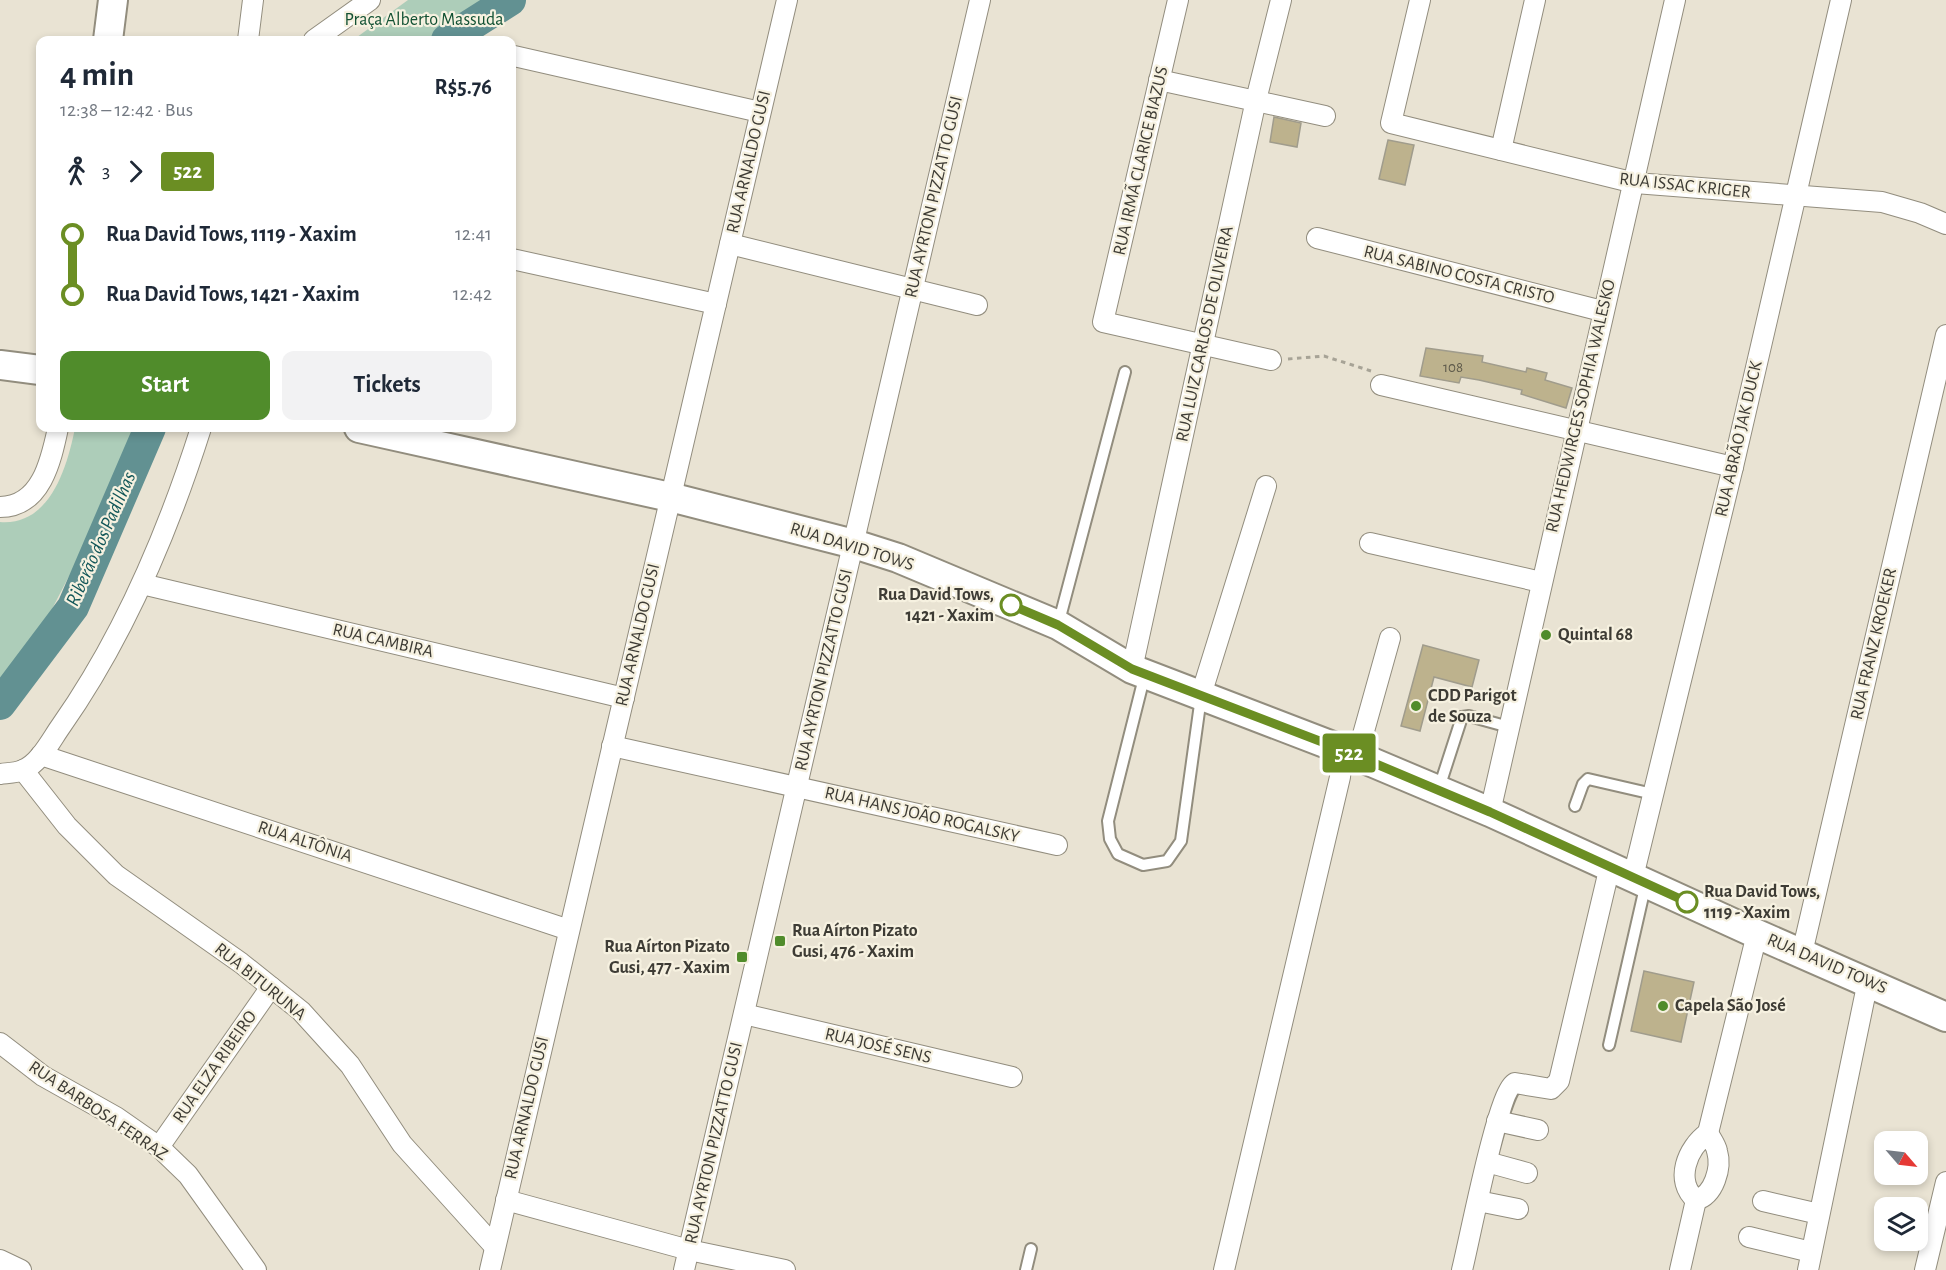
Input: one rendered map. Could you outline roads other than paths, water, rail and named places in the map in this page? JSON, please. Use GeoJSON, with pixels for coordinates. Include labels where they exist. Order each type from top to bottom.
{"type":"FeatureCollection","features":[{"type":"Feature","properties":{"kind":"street"},"geometry":{"type":"LineString","coordinates":[[108,36],[113,0]]}},
{"type":"Feature","properties":{"kind":"street"},"geometry":{"type":"LineString","coordinates":[[248,36],[253,0]]}},
{"type":"Feature","properties":{"kind":"street"},"geometry":{"type":"LineString","coordinates":[[320,36],[370,0]]}},
{"type":"Feature","properties":{"kind":"street","name":"RUA ARNALDO GUSI"},"geometry":{"type":"LineString","coordinates":[[490,1270],[787,0]]}},
{"type":"Feature","properties":{"kind":"street","name":"RUA AYRTON PIZZATTO GUSI"},"geometry":{"type":"LineString","coordinates":[[684,1270],[980,0]]}},
{"type":"Feature","properties":{"kind":"street","name":"RUA IRMÃ CLARICE BIAZUS"},"geometry":{"type":"LineString","coordinates":[[1178,0],[1103,322],[1203,343]]}},
{"type":"Feature","properties":{"kind":"street","name":"RUA LUIZ CARLOS DE OLIVEIRA"},"geometry":{"type":"LineString","coordinates":[[1138,671],[1203,343],[1256,100],[1281,0]]}},
{"type":"Feature","properties":{"kind":"street","name":"RUA ISSAC KRIGER"},"geometry":{"type":"LineString","coordinates":[[1420,0],[1391,123],[1635,183],[1882,202],[1920,213],[1946,224]]}},
{"type":"Feature","properties":{"kind":"street"},"geometry":{"type":"LineString","coordinates":[[1501,150],[1535,0]]}},
{"type":"Feature","properties":{"kind":"street","name":"RUA HEDWIRGES SOPHIA WALESKO"},"geometry":{"type":"LineString","coordinates":[[1490,812],[1602,311],[1635,183],[1675,0]]}},
{"type":"Feature","properties":{"kind":"street","name":"RUA ABRÃO JAK DUCK"},"geometry":{"type":"LineString","coordinates":[[1497,1121],[1512,1083],[1551,1089],[1559,1081],[1630,875],[1653,794],[1732,466],[1840,0]]}},
{"type":"Feature","properties":{"kind":"street"},"geometry":{"type":"LineString","coordinates":[[516,56],[760,112]]}},
{"type":"Feature","properties":{"kind":"street"},"geometry":{"type":"LineString","coordinates":[[1159,80],[1325,116]]}},
{"type":"Feature","properties":{"kind":"street","name":"RUA SABINO COSTA CRISTO"},"geometry":{"type":"LineString","coordinates":[[1317,238],[1602,311]]}},
{"type":"Feature","properties":{"kind":"street"},"geometry":{"type":"LineString","coordinates":[[730,244],[977,305]]}},
{"type":"Feature","properties":{"kind":"street"},"geometry":{"type":"LineString","coordinates":[[516,260],[716,304]]}},
{"type":"Feature","properties":{"kind":"street","name":"RUA FRANZ KROEKER"},"geometry":{"type":"LineString","coordinates":[[1802,953],[1946,335]]}},
{"type":"Feature","properties":{"kind":"street"},"geometry":{"type":"LineString","coordinates":[[1203,343],[1271,360]]}},
{"type":"Feature","properties":{"kind":"street"},"geometry":{"type":"LineString","coordinates":[[0,365],[36,370]]}},
{"type":"Feature","properties":{"kind":"street"},"geometry":{"type":"LineString","coordinates":[[1381,385],[1732,466]]}},
{"type":"Feature","properties":{"kind":"street"},"geometry":{"type":"LineString","coordinates":[[0,507],[20,505],[29,499],[38,488],[54,448],[57,432]]}},
{"type":"Feature","properties":{"kind":"street"},"geometry":{"type":"LineString","coordinates":[[0,774],[23,770],[41,755],[103,662],[142,584],[199,432]]}},
{"type":"Feature","properties":{"kind":"street","name":"RUA DAVID TOWS"},"geometry":{"type":"LineString","coordinates":[[377,432],[670,497],[854,544],[941,575],[1058,625],[1138,671],[1350,753],[1490,812],[1946,1017]]}},
{"type":"Feature","properties":{"kind":"street"},"geometry":{"type":"LineString","coordinates":[[1201,696],[1266,486]]}},
{"type":"Feature","properties":{"kind":"street"},"geometry":{"type":"LineString","coordinates":[[1370,543],[1541,582]]}},
{"type":"Feature","properties":{"kind":"street","name":"RUA CAMBIRA"},"geometry":{"type":"LineString","coordinates":[[142,584],[624,698]]}},
{"type":"Feature","properties":{"kind":"street"},"geometry":{"type":"LineString","coordinates":[[1224,1270],[1340,777],[1390,638]]}},
{"type":"Feature","properties":{"kind":"street","name":"RUA HANS JOÃO ROGALSKY"},"geometry":{"type":"LineString","coordinates":[[612,746],[1057,845]]}},
{"type":"Feature","properties":{"kind":"street","name":"RUA ALTÔNIA"},"geometry":{"type":"LineString","coordinates":[[41,755],[569,930]]}},
{"type":"Feature","properties":{"kind":"street","name":"RUA BITURUNA"},"geometry":{"type":"LineString","coordinates":[[23,770],[66,826],[116,875],[301,1011],[350,1065],[402,1144],[495,1247]]}},
{"type":"Feature","properties":{"kind":"street"},"geometry":{"type":"LineString","coordinates":[[1696,1200],[1689,1193],[1684,1179],[1690,1151],[1697,1141],[1708,1133],[1757,934]]}},
{"type":"Feature","properties":{"kind":"street"},"geometry":{"type":"LineString","coordinates":[[1749,1237],[1809,1261],[1868,981]]}},
{"type":"Feature","properties":{"kind":"street","name":"RUA ELZA RIBEIRO"},"geometry":{"type":"LineString","coordinates":[[159,1147],[271,987]]}},
{"type":"Feature","properties":{"kind":"street","name":"RUA JOSÉ SENS"},"geometry":{"type":"LineString","coordinates":[[744,1014],[1012,1077]]}},
{"type":"Feature","properties":{"kind":"street","name":"RUA BARBOSA FERRAZ"},"geometry":{"type":"LineString","coordinates":[[0,1043],[44,1076],[116,1117],[159,1147],[188,1175],[256,1270]]}},
{"type":"Feature","properties":{"kind":"street"},"geometry":{"type":"LineString","coordinates":[[1462,1270],[1497,1121],[1538,1130]]}},
{"type":"Feature","properties":{"kind":"street"},"geometry":{"type":"LineString","coordinates":[[1696,1200],[1704,1198],[1715,1180],[1717,1149],[1708,1133]]}},
{"type":"Feature","properties":{"kind":"street"},"geometry":{"type":"LineString","coordinates":[[1487,1162],[1527,1173]]}},
{"type":"Feature","properties":{"kind":"street"},"geometry":{"type":"LineString","coordinates":[[1925,1270],[1946,1182]]}},
{"type":"Feature","properties":{"kind":"street"},"geometry":{"type":"LineString","coordinates":[[506,1200],[689,1250],[785,1270]]}},
{"type":"Feature","properties":{"kind":"street"},"geometry":{"type":"LineString","coordinates":[[1680,1270],[1696,1200]]}},
{"type":"Feature","properties":{"kind":"street"},"geometry":{"type":"LineString","coordinates":[[1478,1201],[1518,1209]]}},
{"type":"Feature","properties":{"kind":"street"},"geometry":{"type":"LineString","coordinates":[[1763,1201],[1819,1214]]}},
{"type":"Feature","properties":{"kind":"street"},"geometry":{"type":"LineString","coordinates":[[0,1260],[21,1270]]}},
{"type":"Feature","properties":{"kind":"lane"},"geometry":{"type":"LineString","coordinates":[[1058,625],[1125,372]]}},
{"type":"Feature","properties":{"kind":"lane"},"geometry":{"type":"LineString","coordinates":[[1138,671],[1108,821],[1110,839],[1118,854],[1143,865],[1167,861],[1181,841],[1201,696]]}},
{"type":"Feature","properties":{"kind":"lane"},"geometry":{"type":"LineString","coordinates":[[1438,790],[1462,717],[1469,716],[1509,727]]}},
{"type":"Feature","properties":{"kind":"lane"},"geometry":{"type":"LineString","coordinates":[[1575,806],[1583,784],[1588,779],[1653,794]]}},
{"type":"Feature","properties":{"kind":"lane"},"geometry":{"type":"LineString","coordinates":[[1609,1045],[1630,875]]}},
{"type":"Feature","properties":{"kind":"lane"},"geometry":{"type":"LineString","coordinates":[[1026,1270],[1031,1249]]}},
{"type":"Feature","properties":{"kind":"waterway","name":"Riberão dos Padilhas"},"geometry":{"type":"LineString","coordinates":[[453,36],[510,0]]}},
{"type":"Feature","properties":{"kind":"waterway","name":"Riberão dos Padilhas"},"geometry":{"type":"LineString","coordinates":[[0,704],[73,607],[148,432]]}},
{"type":"Feature","properties":{"kind":"place","name":"Rua David Tows, 1421 - Xaxim"},"geometry":{"type":"Point","coordinates":[1011,605]}},
{"type":"Feature","properties":{"kind":"place","name":"Quintal 68"},"geometry":{"type":"Point","coordinates":[1546,635]}},
{"type":"Feature","properties":{"kind":"place","name":"CDD Parigot de Souza"},"geometry":{"type":"Point","coordinates":[1416,706]}},
{"type":"Feature","properties":{"kind":"place","name":"Rua David Tows, 1119 - Xaxim"},"geometry":{"type":"Point","coordinates":[1687,902]}},
{"type":"Feature","properties":{"kind":"place","name":"Rua Aírton Pizato Gusi, 476 - Xaxim"},"geometry":{"type":"Point","coordinates":[780,941]}},
{"type":"Feature","properties":{"kind":"place","name":"Rua Aírton Pizato Gusi, 477 - Xaxim"},"geometry":{"type":"Point","coordinates":[742,957]}},
{"type":"Feature","properties":{"kind":"place","name":"Capela São José"},"geometry":{"type":"Point","coordinates":[1663,1006]}},
{"type":"Feature","properties":{"kind":"park label","name":"Praça Alberto Massuda"},"geometry":{"type":"Point","coordinates":[424,20]}}]}
